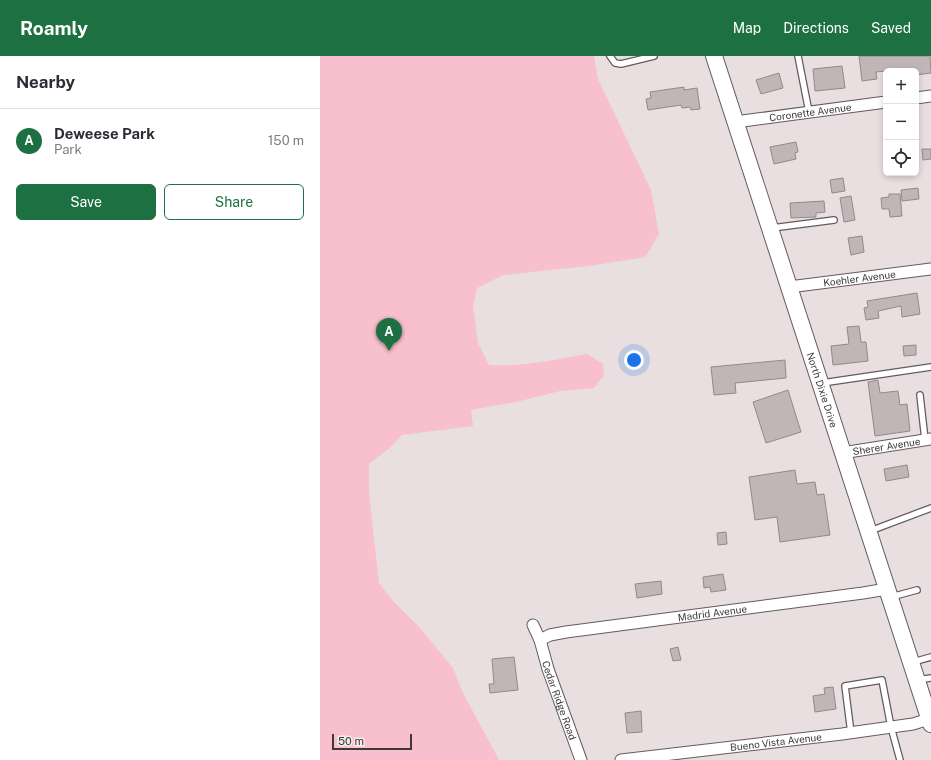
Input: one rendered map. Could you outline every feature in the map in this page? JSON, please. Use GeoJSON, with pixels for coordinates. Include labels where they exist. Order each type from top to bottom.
{"type":"FeatureCollection","features":[{"type":"Feature","properties":{"kind":"main road","name":"North Dixie Drive"},"geometry":{"type":"LineString","coordinates":[[714,56],[842,454],[911,662],[924,679],[929,714]]}},
{"type":"Feature","properties":{"kind":"street"},"geometry":{"type":"LineString","coordinates":[[919,98],[931,96]]}},
{"type":"Feature","properties":{"kind":"street","name":"Coronette Avenue"},"geometry":{"type":"LineString","coordinates":[[735,122],[883,102]]}},
{"type":"Feature","properties":{"kind":"street","name":"Koehler Avenue"},"geometry":{"type":"LineString","coordinates":[[788,287],[931,269]]}},
{"type":"Feature","properties":{"kind":"street","name":"Sherer Avenue"},"geometry":{"type":"LineString","coordinates":[[842,454],[928,440]]}},
{"type":"Feature","properties":{"kind":"street","name":"Madrid Avenue"},"geometry":{"type":"LineString","coordinates":[[540,640],[550,635],[566,632],[863,593],[888,593]]}},
{"type":"Feature","properties":{"kind":"street","name":"Cedar Ridge Road"},"geometry":{"type":"LineString","coordinates":[[533,625],[540,640],[548,669],[581,760]]}},
{"type":"Feature","properties":{"kind":"street","name":"Bueno Vista Avenue"},"geometry":{"type":"LineString","coordinates":[[621,760],[851,733],[891,727],[929,714]]}},
{"type":"Feature","properties":{"kind":"lane"},"geometry":{"type":"LineString","coordinates":[[610,56],[615,63],[621,64],[654,56]]}},
{"type":"Feature","properties":{"kind":"lane"},"geometry":{"type":"LineString","coordinates":[[798,56],[809,112]]}},
{"type":"Feature","properties":{"kind":"lane"},"geometry":{"type":"LineString","coordinates":[[770,229],[834,220]]}},
{"type":"Feature","properties":{"kind":"lane"},"geometry":{"type":"LineString","coordinates":[[820,383],[931,367]]}},
{"type":"Feature","properties":{"kind":"lane"},"geometry":{"type":"LineString","coordinates":[[920,395],[928,440]]}},
{"type":"Feature","properties":{"kind":"lane"},"geometry":{"type":"LineString","coordinates":[[868,532],[931,508]]}},
{"type":"Feature","properties":{"kind":"lane"},"geometry":{"type":"LineString","coordinates":[[888,593],[917,590]]}},
{"type":"Feature","properties":{"kind":"lane"},"geometry":{"type":"LineString","coordinates":[[911,662],[931,657]]}},
{"type":"Feature","properties":{"kind":"lane"},"geometry":{"type":"LineString","coordinates":[[851,733],[845,686],[882,680],[891,727],[900,760]]}},
{"type":"Feature","properties":{"kind":"shaded area"},"geometry":{"type":"Polygon","coordinates":[[[320,56],[594,56],[598,79],[651,190],[659,234],[645,257],[589,266],[503,275],[477,288],[473,306],[478,343],[489,365],[526,364],[587,354],[603,364],[604,375],[594,388],[560,391],[516,402],[471,410],[473,426],[402,435],[392,446],[369,464],[369,494],[379,583],[393,601],[420,628],[453,668],[462,691],[499,760],[320,760],[320,56]]]}},
{"type":"Feature","properties":{"kind":"building"},"geometry":{"type":"Polygon","coordinates":[[[859,56],[930,56],[931,73],[919,75],[919,68],[883,68],[883,71],[876,72],[877,79],[862,81],[859,56]]]}},
{"type":"Feature","properties":{"kind":"building"},"geometry":{"type":"Polygon","coordinates":[[[842,66],[845,88],[815,91],[813,69],[842,66]]]}},
{"type":"Feature","properties":{"kind":"building"},"geometry":{"type":"Polygon","coordinates":[[[779,73],[783,88],[761,94],[756,80],[779,73]]]}},
{"type":"Feature","properties":{"kind":"building"},"geometry":{"type":"Polygon","coordinates":[[[684,87],[684,90],[697,88],[700,109],[691,110],[690,107],[682,108],[681,105],[648,110],[646,99],[651,98],[650,92],[684,87]]]}},
{"type":"Feature","properties":{"kind":"building"},"geometry":{"type":"Polygon","coordinates":[[[796,142],[798,152],[795,153],[796,159],[774,164],[770,147],[796,142]]]}},
{"type":"Feature","properties":{"kind":"building"},"geometry":{"type":"Polygon","coordinates":[[[922,149],[931,149],[931,159],[923,160],[922,149]]]}},
{"type":"Feature","properties":{"kind":"building"},"geometry":{"type":"Polygon","coordinates":[[[843,178],[845,191],[832,193],[830,180],[843,178]]]}},
{"type":"Feature","properties":{"kind":"building"},"geometry":{"type":"Polygon","coordinates":[[[918,188],[919,199],[902,201],[901,190],[918,188]]]}},
{"type":"Feature","properties":{"kind":"building"},"geometry":{"type":"Polygon","coordinates":[[[889,194],[900,194],[902,216],[890,217],[889,209],[882,209],[881,198],[889,197],[889,194]]]}},
{"type":"Feature","properties":{"kind":"building"},"geometry":{"type":"Polygon","coordinates":[[[851,196],[855,220],[844,222],[840,198],[851,196]]]}},
{"type":"Feature","properties":{"kind":"building"},"geometry":{"type":"Polygon","coordinates":[[[824,201],[825,212],[816,213],[816,217],[791,218],[790,203],[824,201]]]}},
{"type":"Feature","properties":{"kind":"building"},"geometry":{"type":"Polygon","coordinates":[[[862,236],[864,252],[851,255],[848,238],[862,236]]]}},
{"type":"Feature","properties":{"kind":"building"},"geometry":{"type":"Polygon","coordinates":[[[917,293],[920,314],[902,317],[901,306],[878,311],[879,318],[866,320],[864,308],[868,307],[867,301],[917,293]]]}},
{"type":"Feature","properties":{"kind":"building"},"geometry":{"type":"Polygon","coordinates":[[[859,326],[861,342],[866,342],[868,361],[833,365],[831,346],[849,344],[847,327],[859,326]]]}},
{"type":"Feature","properties":{"kind":"building"},"geometry":{"type":"Polygon","coordinates":[[[916,345],[916,355],[904,356],[903,346],[916,345]]]}},
{"type":"Feature","properties":{"kind":"building"},"geometry":{"type":"Polygon","coordinates":[[[785,360],[786,378],[735,383],[736,393],[714,395],[711,367],[785,360]]]}},
{"type":"Feature","properties":{"kind":"building"},"geometry":{"type":"Polygon","coordinates":[[[878,380],[880,393],[898,391],[900,405],[907,404],[910,431],[875,436],[868,382],[878,380]]]}},
{"type":"Feature","properties":{"kind":"building"},"geometry":{"type":"Polygon","coordinates":[[[788,390],[801,432],[766,443],[753,402],[788,390]]]}},
{"type":"Feature","properties":{"kind":"building"},"geometry":{"type":"Polygon","coordinates":[[[907,465],[909,477],[886,481],[884,469],[907,465]]]}},
{"type":"Feature","properties":{"kind":"building"},"geometry":{"type":"Polygon","coordinates":[[[795,470],[797,484],[815,482],[817,495],[824,494],[830,535],[780,542],[777,517],[755,520],[749,477],[795,470]]]}},
{"type":"Feature","properties":{"kind":"building"},"geometry":{"type":"Polygon","coordinates":[[[726,532],[727,544],[718,545],[717,533],[726,532]]]}},
{"type":"Feature","properties":{"kind":"building"},"geometry":{"type":"Polygon","coordinates":[[[723,574],[726,590],[711,592],[710,587],[704,588],[703,577],[723,574]]]}},
{"type":"Feature","properties":{"kind":"building"},"geometry":{"type":"Polygon","coordinates":[[[661,581],[662,594],[637,598],[635,584],[661,581]]]}},
{"type":"Feature","properties":{"kind":"building"},"geometry":{"type":"Polygon","coordinates":[[[678,647],[681,660],[673,661],[670,649],[678,647]]]}},
{"type":"Feature","properties":{"kind":"building"},"geometry":{"type":"Polygon","coordinates":[[[514,657],[518,690],[490,693],[489,684],[494,684],[492,659],[514,657]]]}},
{"type":"Feature","properties":{"kind":"building"},"geometry":{"type":"Polygon","coordinates":[[[833,687],[836,709],[815,712],[813,696],[825,694],[824,688],[833,687]]]}},
{"type":"Feature","properties":{"kind":"building"},"geometry":{"type":"Polygon","coordinates":[[[641,711],[642,732],[627,733],[625,713],[641,711]]]}},
{"type":"Feature","properties":{"kind":"place","name":"Deweese Park"},"geometry":{"type":"Point","coordinates":[389,351]}}]}
